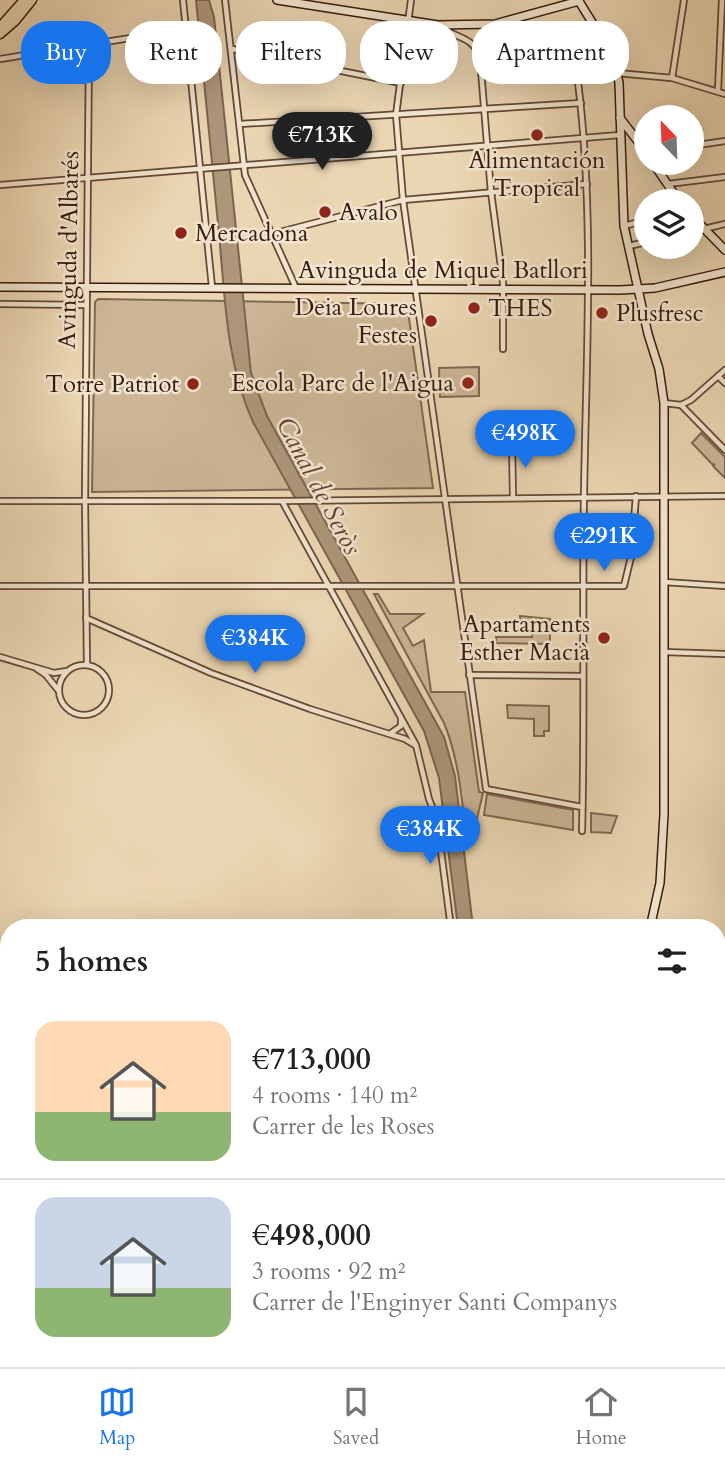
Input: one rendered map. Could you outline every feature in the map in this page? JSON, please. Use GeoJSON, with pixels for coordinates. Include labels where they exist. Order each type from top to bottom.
{"type":"FeatureCollection","features":[{"type":"Feature","properties":{"kind":"main road"},"geometry":{"type":"LineString","coordinates":[[0,27],[24,0]]}},
{"type":"Feature","properties":{"kind":"main road"},"geometry":{"type":"LineString","coordinates":[[0,34],[32,0]]}},
{"type":"Feature","properties":{"kind":"main road"},"geometry":{"type":"LineString","coordinates":[[276,0],[414,21]]}},
{"type":"Feature","properties":{"kind":"main road"},"geometry":{"type":"LineString","coordinates":[[458,25],[495,24],[580,0],[592,21]]}},
{"type":"Feature","properties":{"kind":"main road"},"geometry":{"type":"LineString","coordinates":[[563,6],[587,15]]}},
{"type":"Feature","properties":{"kind":"main road"},"geometry":{"type":"LineString","coordinates":[[618,84],[624,226],[659,369],[664,403],[662,862],[653,919]]}},
{"type":"Feature","properties":{"kind":"main road"},"geometry":{"type":"LineString","coordinates":[[620,118],[634,136]]}},
{"type":"Feature","properties":{"kind":"main road"},"geometry":{"type":"LineString","coordinates":[[661,175],[671,189]]}},
{"type":"Feature","properties":{"kind":"main road"},"geometry":{"type":"LineString","coordinates":[[705,229],[725,250]]}},
{"type":"Feature","properties":{"kind":"main road","name":"Avinguda de Miquel Batllori"},"geometry":{"type":"LineString","coordinates":[[212,288],[638,289],[656,288],[725,272]]}},
{"type":"Feature","properties":{"kind":"main road"},"geometry":{"type":"LineString","coordinates":[[0,287],[212,288]]}},
{"type":"Feature","properties":{"kind":"street"},"geometry":{"type":"LineString","coordinates":[[183,0],[185,21]]}},
{"type":"Feature","properties":{"kind":"street"},"geometry":{"type":"LineString","coordinates":[[225,0],[245,175],[296,288]]}},
{"type":"Feature","properties":{"kind":"street"},"geometry":{"type":"LineString","coordinates":[[408,20],[411,0]]}},
{"type":"Feature","properties":{"kind":"street"},"geometry":{"type":"LineString","coordinates":[[672,78],[684,0]]}},
{"type":"Feature","properties":{"kind":"street"},"geometry":{"type":"LineString","coordinates":[[718,90],[722,0]]}},
{"type":"Feature","properties":{"kind":"street"},"geometry":{"type":"LineString","coordinates":[[458,37],[471,42],[480,58],[491,192],[503,289],[503,349]]}},
{"type":"Feature","properties":{"kind":"street"},"geometry":{"type":"LineString","coordinates":[[232,49],[360,75]]}},
{"type":"Feature","properties":{"kind":"street"},"geometry":{"type":"LineString","coordinates":[[0,59],[21,55]]}},
{"type":"Feature","properties":{"kind":"street"},"geometry":{"type":"LineString","coordinates":[[629,74],[672,78],[725,94]]}},
{"type":"Feature","properties":{"kind":"street","name":"Avinguda d'Albarés"},"geometry":{"type":"LineString","coordinates":[[87,665],[85,501],[89,84]]}},
{"type":"Feature","properties":{"kind":"street"},"geometry":{"type":"LineString","coordinates":[[192,84],[212,288]]}},
{"type":"Feature","properties":{"kind":"street"},"geometry":{"type":"LineString","coordinates":[[401,84],[396,115],[403,200],[486,789],[582,807]]}},
{"type":"Feature","properties":{"kind":"street"},"geometry":{"type":"LineString","coordinates":[[578,84],[587,184],[588,290],[582,831]]}},
{"type":"Feature","properties":{"kind":"street"},"geometry":{"type":"LineString","coordinates":[[240,124],[581,103]]}},
{"type":"Feature","properties":{"kind":"street"},"geometry":{"type":"LineString","coordinates":[[0,185],[620,135]]}},
{"type":"Feature","properties":{"kind":"street"},"geometry":{"type":"LineString","coordinates":[[704,144],[725,141]]}},
{"type":"Feature","properties":{"kind":"street"},"geometry":{"type":"LineString","coordinates":[[667,184],[725,177]]}},
{"type":"Feature","properties":{"kind":"street"},"geometry":{"type":"LineString","coordinates":[[272,234],[403,200],[587,184]]}},
{"type":"Feature","properties":{"kind":"street"},"geometry":{"type":"LineString","coordinates":[[624,226],[634,223]]}},
{"type":"Feature","properties":{"kind":"street"},"geometry":{"type":"LineString","coordinates":[[705,229],[725,224]]}},
{"type":"Feature","properties":{"kind":"street"},"geometry":{"type":"LineString","coordinates":[[628,246],[634,245]]}},
{"type":"Feature","properties":{"kind":"street"},"geometry":{"type":"LineString","coordinates":[[0,304],[86,305]]}},
{"type":"Feature","properties":{"kind":"street"},"geometry":{"type":"LineString","coordinates":[[664,403],[681,405],[691,400],[725,370]]}},
{"type":"Feature","properties":{"kind":"street"},"geometry":{"type":"LineString","coordinates":[[718,376],[725,383]]}},
{"type":"Feature","properties":{"kind":"street"},"geometry":{"type":"LineString","coordinates":[[681,405],[725,450]]}},
{"type":"Feature","properties":{"kind":"street"},"geometry":{"type":"LineString","coordinates":[[512,444],[513,497]]}},
{"type":"Feature","properties":{"kind":"street"},"geometry":{"type":"LineString","coordinates":[[0,586],[624,586],[631,557],[636,496]]}},
{"type":"Feature","properties":{"kind":"street"},"geometry":{"type":"LineString","coordinates":[[0,501],[725,496]]}},
{"type":"Feature","properties":{"kind":"street"},"geometry":{"type":"LineString","coordinates":[[282,501],[415,745],[437,820],[450,919]]}},
{"type":"Feature","properties":{"kind":"street"},"geometry":{"type":"LineString","coordinates":[[664,582],[725,586]]}},
{"type":"Feature","properties":{"kind":"street"},"geometry":{"type":"LineString","coordinates":[[86,618],[224,677],[310,709],[389,733],[415,745]]}},
{"type":"Feature","properties":{"kind":"street"},"geometry":{"type":"LineString","coordinates":[[664,652],[725,654]]}},
{"type":"Feature","properties":{"kind":"street"},"geometry":{"type":"LineString","coordinates":[[0,657],[54,673],[67,671],[78,665],[100,670],[108,683],[107,700],[103,707],[88,715],[71,712],[60,699],[58,691],[59,682],[67,671]]}},
{"type":"Feature","properties":{"kind":"street"},"geometry":{"type":"LineString","coordinates":[[37,668],[58,691]]}},
{"type":"Feature","properties":{"kind":"street"},"geometry":{"type":"LineString","coordinates":[[470,676],[583,676]]}},
{"type":"Feature","properties":{"kind":"street"},"geometry":{"type":"LineString","coordinates":[[389,733],[401,726],[401,715]]}},
{"type":"Feature","properties":{"kind":"shaded area"},"geometry":{"type":"Polygon","coordinates":[[[196,0],[209,0],[214,21],[198,21],[196,0]]]}},
{"type":"Feature","properties":{"kind":"shaded area"},"geometry":{"type":"Polygon","coordinates":[[[204,84],[221,84],[251,373],[267,416],[444,737],[455,776],[472,919],[457,919],[439,778],[424,731],[253,422],[237,377],[225,306],[204,84]]]}},
{"type":"Feature","properties":{"kind":"shaded area"},"geometry":{"type":"Polygon","coordinates":[[[98,299],[407,304],[433,488],[92,492],[95,302],[98,299]]]}},
{"type":"Feature","properties":{"kind":"shaded area"},"geometry":{"type":"Polygon","coordinates":[[[479,367],[479,396],[440,397],[439,368],[479,367]]]}},
{"type":"Feature","properties":{"kind":"shaded area"},"geometry":{"type":"Polygon","coordinates":[[[701,433],[725,457],[725,478],[713,466],[715,464],[692,443],[701,433]]]}},
{"type":"Feature","properties":{"kind":"shaded area"},"geometry":{"type":"Polygon","coordinates":[[[374,594],[378,594],[390,614],[423,614],[403,628],[413,646],[424,640],[431,692],[465,692],[479,792],[483,793],[471,844],[467,844],[457,768],[444,723],[374,594]]]}},
{"type":"Feature","properties":{"kind":"shaded area"},"geometry":{"type":"Polygon","coordinates":[[[520,616],[550,619],[550,644],[496,643],[496,637],[532,637],[533,626],[520,626],[520,616]]]}},
{"type":"Feature","properties":{"kind":"shaded area"},"geometry":{"type":"Polygon","coordinates":[[[507,705],[549,706],[549,731],[544,731],[544,736],[534,736],[534,719],[508,718],[507,705]]]}},
{"type":"Feature","properties":{"kind":"shaded area"},"geometry":{"type":"Polygon","coordinates":[[[487,794],[573,810],[573,830],[484,815],[487,794]]]}},
{"type":"Feature","properties":{"kind":"shaded area"},"geometry":{"type":"Polygon","coordinates":[[[591,813],[617,816],[611,833],[591,832],[591,813]]]}},
{"type":"Feature","properties":{"kind":"place","name":"Alimentación Tropical"},"geometry":{"type":"Point","coordinates":[537,135]}},
{"type":"Feature","properties":{"kind":"place","name":"Avalo"},"geometry":{"type":"Point","coordinates":[325,212]}},
{"type":"Feature","properties":{"kind":"place","name":"Mercadona"},"geometry":{"type":"Point","coordinates":[181,233]}},
{"type":"Feature","properties":{"kind":"place","name":"THES"},"geometry":{"type":"Point","coordinates":[474,308]}},
{"type":"Feature","properties":{"kind":"place","name":"Plusfresc"},"geometry":{"type":"Point","coordinates":[602,313]}},
{"type":"Feature","properties":{"kind":"place","name":"Deia Loures Festes"},"geometry":{"type":"Point","coordinates":[431,321]}},
{"type":"Feature","properties":{"kind":"place","name":"Escola Parc de l'Aigua"},"geometry":{"type":"Point","coordinates":[468,383]}},
{"type":"Feature","properties":{"kind":"place","name":"Torre Patriot"},"geometry":{"type":"Point","coordinates":[193,384]}},
{"type":"Feature","properties":{"kind":"place","name":"Apartaments Esther Macià"},"geometry":{"type":"Point","coordinates":[604,638]}},
{"type":"Feature","properties":{"kind":"water label","name":"Canal de Seròs"},"geometry":{"type":"Point","coordinates":[319,486]}}]}
